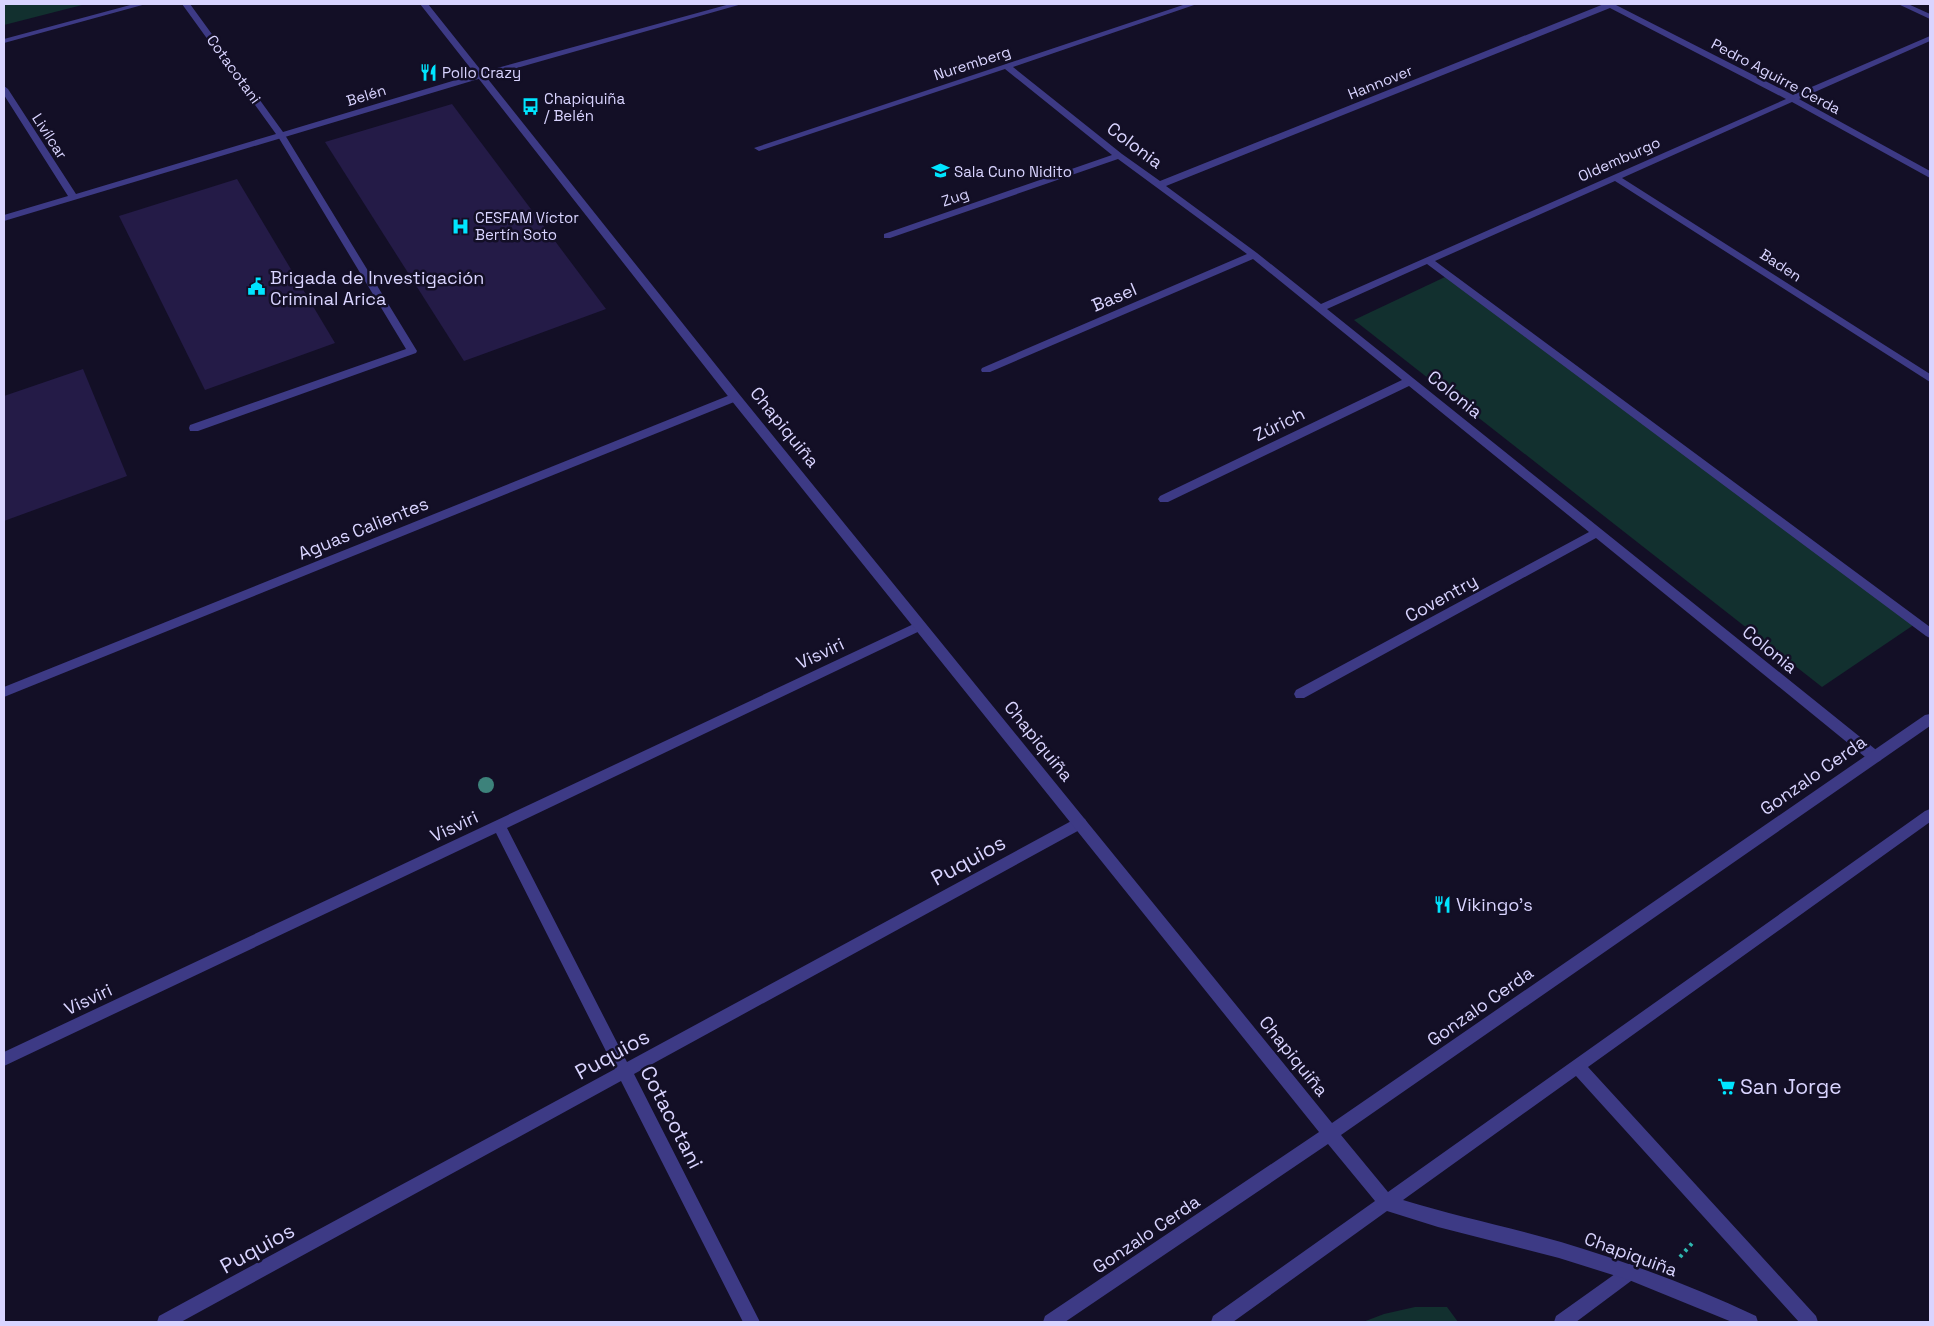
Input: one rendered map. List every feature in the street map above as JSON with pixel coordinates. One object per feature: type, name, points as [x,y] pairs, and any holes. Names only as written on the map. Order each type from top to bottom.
[{"type":"street","points":[[4,41],[142,4]]},
{"type":"street","name":"Cotacotani","points":[[186,4],[282,135],[412,351],[194,428]]},
{"type":"street","name":"Chapiquiña","points":[[424,4],[735,396],[1331,1133],[1386,1204],[1559,1250],[1629,1272],[1723,1309],[1750,1322]]},
{"type":"street","name":"Belén","points":[[4,218],[482,75],[738,4]]},
{"type":"street","name":"Nuremberg","points":[[760,148],[1193,4]]},
{"type":"street","points":[[1902,4],[1930,17]]},
{"type":"street","name":"Pedro Aguirre Cerda","points":[[1609,5],[1793,99],[1930,175]]},
{"type":"street","name":"Hannover","points":[[1159,184],[1609,5]]},
{"type":"street","name":"Oldemburgo","points":[[1320,308],[1930,38]]},
{"type":"street","name":"Colonia","points":[[1007,66],[1119,156],[1254,255],[1876,757]]},
{"type":"street","name":"Livílcar","points":[[4,89],[73,197]]},
{"type":"street","name":"Zug","points":[[887,236],[1119,156]]},
{"type":"street","name":"Baden","points":[[1615,177],[1930,379]]},
{"type":"street","name":"Basel","points":[[986,370],[1254,255]]},
{"type":"street","points":[[1428,260],[1930,633]]},
{"type":"street","name":"Zúrich","points":[[1164,499],[1410,381]]},
{"type":"street","name":"Aguas Calientes","points":[[4,692],[735,396]]},
{"type":"street","name":"Coventry","points":[[1300,694],[1598,532]]},
{"type":"street","name":"Visviri","points":[[4,1059],[920,626]]},
{"type":"street","name":"Gonzalo Cerda","points":[[1051,1322],[1331,1133],[1930,719]]},
{"type":"street","points":[[1220,1322],[1930,815]]},
{"type":"street","name":"Puquios","points":[[165,1322],[1080,823]]},
{"type":"street","name":"Cotacotani","points":[[499,825],[752,1322]]},
{"type":"street","points":[[1578,1066],[1810,1322]]},
{"type":"street","points":[[1562,1322],[1629,1272]]},
{"type":"green space","points":[[4,4],[86,4],[4,25]]},
{"type":"green space","points":[[1445,277],[1918,622],[1822,687],[1354,320]]},
{"type":"green space","points":[[1415,1307],[1447,1307],[1458,1322],[1363,1322],[1384,1314]]},
{"type":"building","name":"CESFAM Víctor Bertín Soto","points":[[452,104],[606,309],[464,361],[325,142]]},
{"type":"building","points":[[237,179],[335,343],[205,390],[119,216]]},
{"type":"building","points":[[83,369],[127,476],[4,521],[4,396]]},
{"type":"place","name":"Pollo Crazy","points":[[428,72]]},
{"type":"place","name":"Chapiquiña / Belén","points":[[530,107]]},
{"type":"place","name":"Sala Cuno Nidito","points":[[940,171]]},
{"type":"place","name":"CESFAM Víctor Bertín Soto","points":[[461,226]]},
{"type":"place","name":"Brigada de Investigación Criminal Arica","points":[[256,287]]},
{"type":"place","name":"Vikingo's","points":[[1442,904]]},
{"type":"place","name":"San Jorge","points":[[1726,1086]]}]
